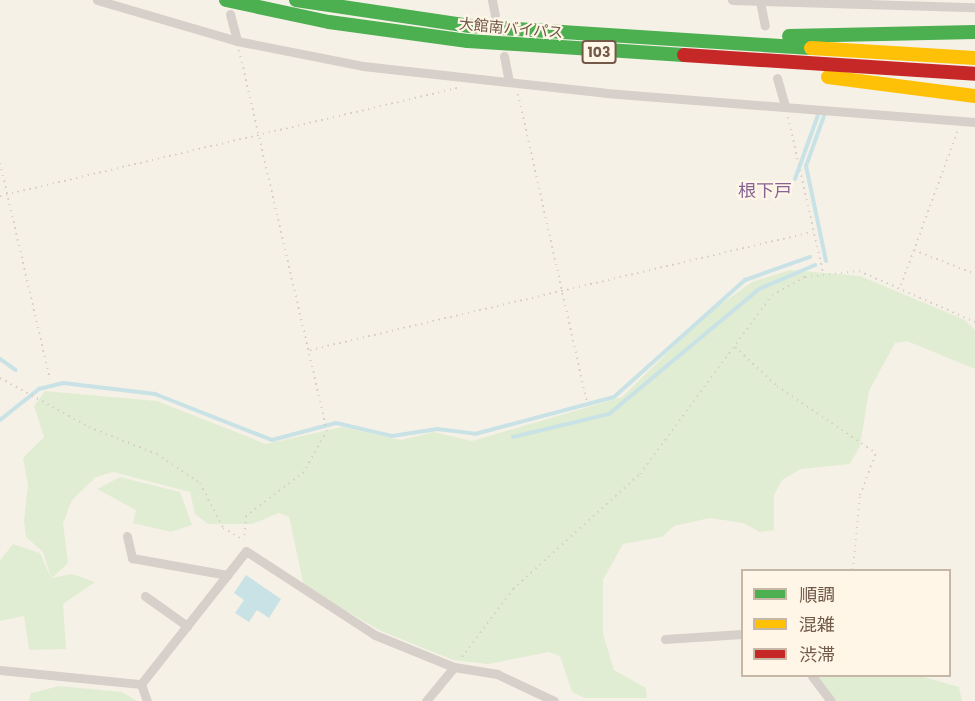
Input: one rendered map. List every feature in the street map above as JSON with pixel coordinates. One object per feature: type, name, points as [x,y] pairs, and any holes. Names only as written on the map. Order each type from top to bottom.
[{"type":"highway","name":"大館南バイパス","points":[[226,0],[398,33],[590,52],[975,74]]},
{"type":"highway","name":"大館南バイパス","points":[[296,0],[470,26],[975,58]]},
{"type":"highway","points":[[628,37],[975,32]]},
{"type":"highway","points":[[590,52],[975,96]]},
{"type":"street","points":[[97,0],[237,41],[363,66],[512,82],[975,122]]},
{"type":"street","points":[[492,0],[495,15]]},
{"type":"street","points":[[732,0],[975,7]]},
{"type":"street","points":[[760,1],[765,26]]},
{"type":"street","points":[[230,14],[237,41]]},
{"type":"street","points":[[504,56],[512,82]]},
{"type":"street","points":[[777,78],[785,106]]},
{"type":"street","points":[[127,536],[132,558],[227,575]]},
{"type":"street","points":[[141,684],[246,551],[375,634],[454,666],[497,674],[554,701]]},
{"type":"street","points":[[145,596],[187,626]]},
{"type":"street","points":[[665,639],[741,634]]},
{"type":"street","points":[[426,701],[454,666]]},
{"type":"street","points":[[0,670],[141,684]]},
{"type":"street","points":[[813,677],[831,701]]},
{"type":"street","points":[[141,684],[147,701]]},
{"type":"path","points":[[237,41],[327,430],[304,472],[246,516],[244,540],[246,551]]},
{"type":"path","points":[[512,82],[587,403]]},
{"type":"path","points":[[0,196],[466,86]]},
{"type":"path","points":[[785,106],[823,272]]},
{"type":"path","points":[[901,285],[962,121]]},
{"type":"path","points":[[0,163],[50,380]]},
{"type":"path","points":[[309,350],[812,232]]},
{"type":"path","points":[[914,250],[975,274]]},
{"type":"path","points":[[454,666],[513,589],[640,474],[772,295],[823,272],[859,271],[901,285],[975,322]]},
{"type":"path","points":[[735,347],[777,386],[876,451],[855,518],[853,569]]},
{"type":"path","points":[[0,378],[37,398],[157,454],[200,483],[223,528],[244,540]]},
{"type":"green space","points":[[790,270],[860,276],[965,320],[975,330],[975,369],[907,341],[895,343],[869,391],[860,446],[850,464],[801,469],[782,480],[774,495],[774,530],[760,532],[743,523],[710,518],[674,526],[662,537],[623,544],[603,580],[603,634],[614,670],[646,688],[647,698],[585,698],[572,692],[560,656],[549,652],[488,664],[453,660],[381,631],[304,586],[289,517],[279,513],[252,524],[208,524],[195,514],[190,492],[113,472],[96,477],[72,500],[63,523],[68,563],[52,578],[72,574],[95,582],[63,604],[66,649],[29,650],[24,616],[0,621],[0,560],[13,544],[40,553],[51,578],[43,552],[26,537],[24,521],[28,485],[23,458],[44,437],[34,406],[45,391],[157,401],[266,444],[342,427],[401,440],[434,432],[472,441],[622,397],[707,314],[752,282]]},
{"type":"green space","points":[[120,477],[180,492],[192,525],[171,532],[133,523],[136,510],[97,489]]},
{"type":"green space","points":[[817,677],[924,677],[959,687],[962,701],[835,701]]},
{"type":"green space","points":[[59,686],[122,692],[137,701],[29,701],[31,693]]},
{"type":"water","points":[[246,575],[281,599],[269,618],[257,610],[249,622],[235,613],[244,600],[234,593]]},
{"type":"waterway","points":[[795,179],[818,115]]},
{"type":"waterway","points":[[824,116],[806,166],[826,261]]},
{"type":"waterway","points":[[0,420],[39,389],[63,383],[155,394],[272,440],[336,423],[392,436],[437,429],[475,434],[614,397],[745,280],[810,257]]},
{"type":"waterway","points":[[513,437],[609,414],[759,289],[815,265]]},
{"type":"waterway","points":[[0,359],[16,370]]},
{"type":"traffic: fast","points":[[226,0],[329,22],[468,41],[684,55]]},
{"type":"traffic: fast","points":[[296,0],[470,26],[811,48]]},
{"type":"traffic: fast","points":[[789,36],[975,32]]},
{"type":"traffic: slow","points":[[811,48],[975,58]]},
{"type":"traffic: slow","points":[[828,77],[975,96]]},
{"type":"traffic: jam","points":[[684,55],[975,74]]},
{"type":"district","name":"根下戸","points":[[765,191]]}]
